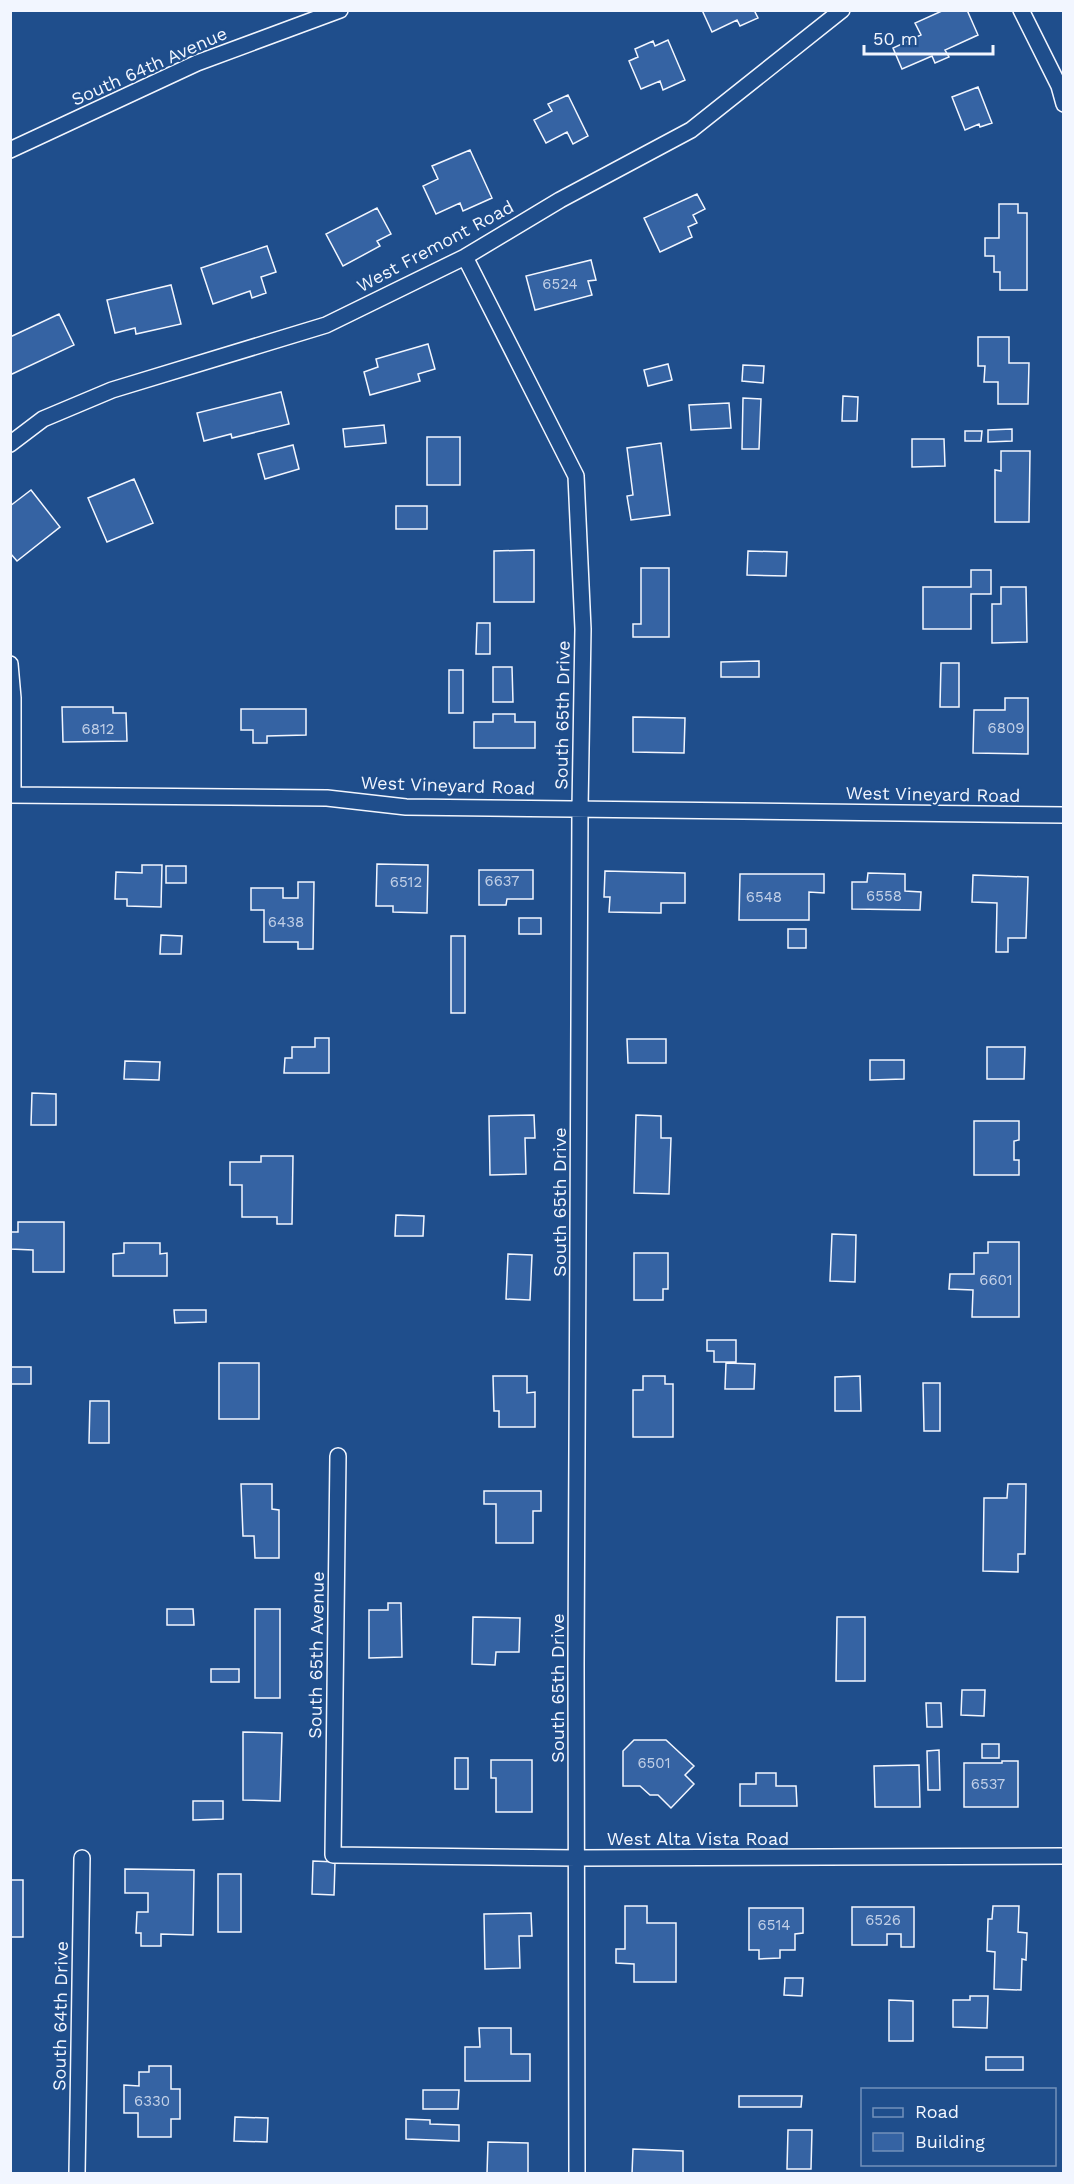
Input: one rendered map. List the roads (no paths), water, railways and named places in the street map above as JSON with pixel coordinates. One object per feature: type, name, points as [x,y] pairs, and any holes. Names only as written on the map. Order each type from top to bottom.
[{"type":"street","name":"South 64th Avenue","points":[[10,150],[197,63],[340,10]]},
{"type":"street","name":"West Fremont Road","points":[[10,444],[43,419],[112,390],[326,325],[465,256],[560,200],[691,130],[842,10]]},
{"type":"street","points":[[1021,10],[1059,86],[1064,104]]},
{"type":"street","name":"South 65th Drive","points":[[465,256],[576,476],[583,629],[580,809],[577,2174]]},
{"type":"street","points":[[10,664],[13,698],[12,795]]},
{"type":"street","name":"West Vineyard Road","points":[[12,795],[316,798],[406,807],[1064,815]]},
{"type":"street","name":"South 65th Avenue","points":[[333,1855],[338,1456]]},
{"type":"street","name":"West Alta Vista Road","points":[[333,1855],[576,1858],[1064,1856]]},
{"type":"street","name":"South 64th Drive","points":[[77,2174],[82,1858]]}]
